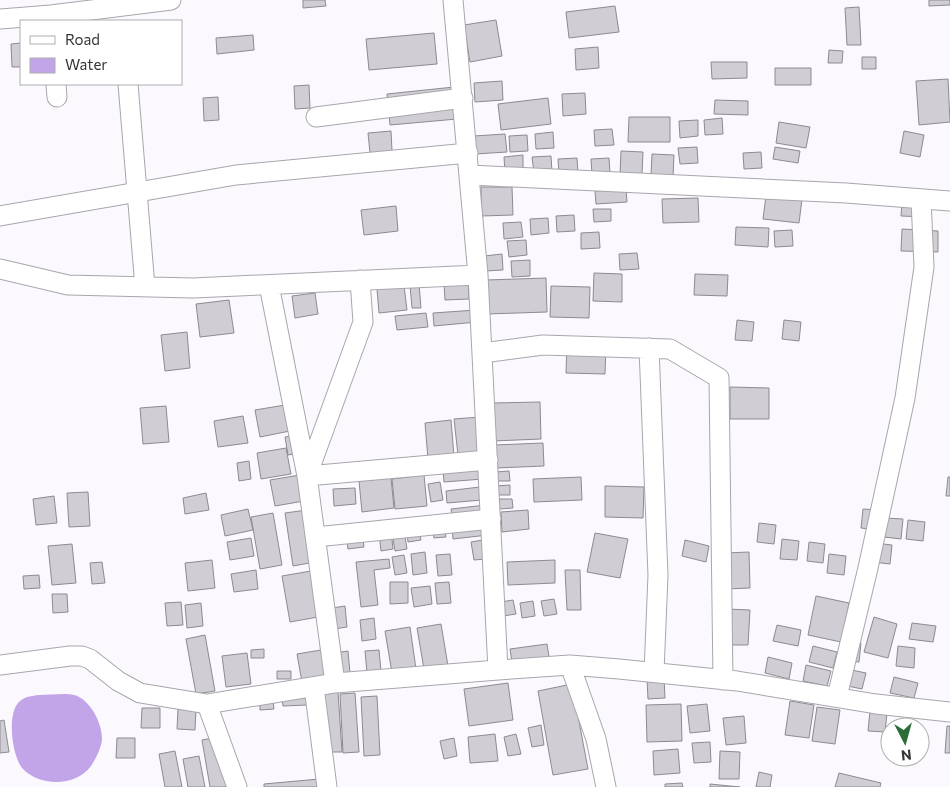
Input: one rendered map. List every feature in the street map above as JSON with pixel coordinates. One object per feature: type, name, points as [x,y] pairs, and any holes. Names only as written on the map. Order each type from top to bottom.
[{"type":"street","points":[[0,19],[122,14],[172,0]]},
{"type":"street","points":[[453,0],[478,275],[498,670]]},
{"type":"street","points":[[128,85],[145,287]]},
{"type":"street","points":[[316,117],[463,98]]},
{"type":"street","points":[[0,216],[236,175],[468,153]]},
{"type":"street","points":[[470,175],[846,193],[950,201]]},
{"type":"street","points":[[837,697],[868,568],[905,398],[924,268],[921,198]]},
{"type":"street","points":[[0,269],[68,285],[192,288],[478,275]]},
{"type":"street","points":[[308,476],[363,322],[360,280]]},
{"type":"street","points":[[269,285],[308,476],[335,683]]},
{"type":"street","points":[[482,353],[543,345],[670,349],[719,378],[723,680]]},
{"type":"street","points":[[650,348],[658,575],[654,672]]},
{"type":"street","points":[[308,476],[488,460]]},
{"type":"street","points":[[316,537],[491,520]]},
{"type":"street","points":[[0,665],[82,656],[90,659],[118,681],[140,693],[207,704],[335,683],[570,666],[654,672],[723,680],[876,704],[950,712]]},
{"type":"street","points":[[570,666],[596,739],[606,787]]},
{"type":"street","points":[[314,687],[327,787]]},
{"type":"street","points":[[207,704],[237,787]]},
{"type":"water","points":[[39,695],[74,695],[86,702],[96,716],[101,731],[101,745],[91,766],[76,778],[57,782],[38,779],[22,768],[19,762],[12,736],[15,709],[23,699]]},
{"type":"building","points":[[303,0],[325,0],[326,6],[303,8]]},
{"type":"building","points":[[929,0],[950,0],[950,5],[929,6]]},
{"type":"building","points":[[615,6],[619,32],[569,38],[566,12]]},
{"type":"building","points":[[859,7],[861,45],[847,45],[845,8]]},
{"type":"building","points":[[496,20],[502,56],[470,62],[464,25]]},
{"type":"building","points":[[434,33],[437,64],[369,70],[366,39]]},
{"type":"building","points":[[253,35],[254,50],[217,54],[216,38]]},
{"type":"building","points":[[20,43],[20,67],[12,67],[11,44]]},
{"type":"building","points":[[598,47],[599,68],[576,70],[575,49]]},
{"type":"building","points":[[829,50],[843,51],[842,63],[828,63]]},
{"type":"building","points":[[862,57],[876,57],[876,69],[862,69]]},
{"type":"building","points":[[711,62],[747,62],[747,78],[712,79]]},
{"type":"building","points":[[775,68],[811,68],[811,85],[775,85]]},
{"type":"building","points":[[948,79],[950,122],[919,125],[916,81]]},
{"type":"building","points":[[502,81],[503,100],[475,102],[474,83]]},
{"type":"building","points":[[309,85],[310,108],[295,109],[294,86]]},
{"type":"building","points":[[454,87],[457,119],[390,125],[387,94]]},
{"type":"building","points":[[585,93],[586,114],[563,116],[562,94]]},
{"type":"building","points":[[218,97],[219,120],[204,121],[203,98]]},
{"type":"building","points":[[548,98],[551,124],[501,130],[498,104]]},
{"type":"building","points":[[715,100],[748,101],[748,115],[714,114]]},
{"type":"building","points":[[629,117],[670,117],[670,142],[628,142]]},
{"type":"building","points":[[722,118],[723,134],[705,135],[704,120]]},
{"type":"building","points":[[698,120],[698,136],[680,138],[679,121]]},
{"type":"building","points":[[779,122],[810,127],[806,148],[776,143]]},
{"type":"building","points":[[612,129],[614,145],[595,146],[594,130]]},
{"type":"building","points":[[391,131],[392,151],[370,153],[368,133]]},
{"type":"building","points":[[904,131],[924,135],[920,157],[900,153]]},
{"type":"building","points":[[553,132],[554,148],[536,149],[535,134]]},
{"type":"building","points":[[505,134],[507,152],[475,154],[474,136]]},
{"type":"building","points":[[527,135],[528,151],[510,152],[509,136]]},
{"type":"building","points":[[697,147],[698,163],[680,164],[678,148]]},
{"type":"building","points":[[775,147],[800,151],[798,163],[773,159]]},
{"type":"building","points":[[621,151],[643,152],[642,174],[620,174]]},
{"type":"building","points":[[761,152],[762,168],[744,169],[743,153]]},
{"type":"building","points":[[652,154],[674,155],[673,177],[651,176]]},
{"type":"building","points":[[523,155],[523,171],[505,172],[504,157]]},
{"type":"building","points":[[551,156],[552,172],[534,173],[532,157]]},
{"type":"building","points":[[577,158],[578,173],[559,175],[558,159]]},
{"type":"building","points":[[609,158],[610,173],[592,175],[591,159]]},
{"type":"building","points":[[481,187],[512,187],[513,215],[481,216]]},
{"type":"building","points":[[626,189],[627,202],[596,204],[595,191]]},
{"type":"building","points":[[766,196],[802,199],[799,223],[763,219]]},
{"type":"building","points":[[698,198],[699,222],[663,223],[662,199]]},
{"type":"building","points":[[902,203],[929,204],[928,217],[901,216]]},
{"type":"building","points":[[396,206],[398,231],[364,235],[361,210]]},
{"type":"building","points":[[593,209],[611,209],[611,221],[594,222]]},
{"type":"building","points":[[574,215],[575,231],[557,232],[556,216]]},
{"type":"building","points":[[548,218],[549,233],[531,235],[530,219]]},
{"type":"building","points":[[521,222],[523,237],[504,239],[503,223]]},
{"type":"building","points":[[736,227],[769,228],[768,247],[735,245]]},
{"type":"building","points":[[902,229],[938,231],[938,252],[901,251]]},
{"type":"building","points":[[792,230],[793,246],[775,247],[774,231]]},
{"type":"building","points":[[599,232],[600,248],[581,249],[581,233]]},
{"type":"building","points":[[526,240],[527,255],[509,257],[507,241]]},
{"type":"building","points":[[637,253],[639,269],[620,270],[619,254]]},
{"type":"building","points":[[502,254],[503,270],[485,271],[484,256]]},
{"type":"building","points":[[530,260],[530,276],[512,277],[511,261]]},
{"type":"building","points":[[594,273],[622,274],[622,302],[593,301]]},
{"type":"building","points":[[695,274],[728,275],[727,296],[694,295]]},
{"type":"building","points":[[546,278],[547,312],[487,314],[486,280]]},
{"type":"building","points":[[468,282],[469,299],[445,300],[444,283]]},
{"type":"building","points":[[419,284],[421,308],[412,308],[410,285]]},
{"type":"building","points":[[404,286],[407,310],[379,313],[377,289]]},
{"type":"building","points":[[551,286],[590,287],[589,318],[550,317]]},
{"type":"building","points":[[315,293],[318,314],[295,318],[292,296]]},
{"type":"building","points":[[229,300],[234,333],[200,337],[196,304]]},
{"type":"building","points":[[476,310],[477,322],[434,326],[433,313]]},
{"type":"building","points":[[426,313],[428,327],[397,330],[395,316]]},
{"type":"building","points":[[737,320],[754,322],[752,341],[735,340]]},
{"type":"building","points":[[784,320],[801,322],[799,341],[782,339]]},
{"type":"building","points":[[187,332],[190,368],[165,371],[161,335]]},
{"type":"building","points":[[567,342],[606,343],[605,374],[566,373]]},
{"type":"building","points":[[730,387],[769,388],[769,419],[730,419]]},
{"type":"building","points":[[540,402],[541,439],[493,441],[493,403]]},
{"type":"building","points":[[285,405],[290,431],[260,437],[255,410]]},
{"type":"building","points":[[166,406],[169,442],[143,444],[140,408]]},
{"type":"building","points":[[243,416],[248,443],[218,447],[214,421]]},
{"type":"building","points":[[480,417],[483,453],[458,455],[454,419]]},
{"type":"building","points":[[451,420],[454,456],[428,459],[425,423]]},
{"type":"building","points":[[297,435],[300,453],[288,455],[285,437]]},
{"type":"building","points":[[543,443],[544,466],[496,468],[495,445]]},
{"type":"building","points":[[286,448],[291,474],[261,479],[257,453]]},
{"type":"building","points":[[249,461],[251,479],[239,481],[237,463]]},
{"type":"building","points":[[482,466],[483,479],[444,482],[443,469]]},
{"type":"building","points":[[509,471],[510,481],[496,481],[496,472]]},
{"type":"building","points":[[300,475],[304,501],[275,506],[270,480]]},
{"type":"building","points":[[424,475],[427,506],[395,509],[392,479]]},
{"type":"building","points":[[581,477],[582,500],[534,502],[533,479]]},
{"type":"building","points":[[948,477],[950,477],[950,496],[946,496]]},
{"type":"building","points":[[391,478],[394,508],[362,512],[359,481]]},
{"type":"building","points":[[440,482],[443,500],[431,502],[428,484]]},
{"type":"building","points":[[510,485],[510,495],[497,495],[496,486]]},
{"type":"building","points":[[605,486],[644,487],[643,518],[605,517]]},
{"type":"building","points":[[480,487],[482,500],[447,503],[446,491]]},
{"type":"building","points":[[355,488],[356,504],[334,506],[333,489]]},
{"type":"building","points":[[88,492],[90,526],[69,527],[67,493]]},
{"type":"building","points":[[206,493],[209,510],[185,514],[183,498]]},
{"type":"building","points":[[54,496],[57,523],[36,525],[33,499]]},
{"type":"building","points":[[499,499],[512,499],[513,508],[499,509]]},
{"type":"building","points":[[486,505],[487,518],[453,522],[451,509]]},
{"type":"building","points":[[248,509],[253,530],[225,536],[221,515]]},
{"type":"building","points":[[863,509],[880,510],[878,530],[861,528]]},
{"type":"building","points":[[307,510],[315,562],[293,566],[285,513]]},
{"type":"building","points":[[528,510],[529,529],[502,532],[501,512]]},
{"type":"building","points":[[273,513],[282,565],[260,569],[251,517]]},
{"type":"building","points":[[443,518],[446,537],[434,538],[431,520]]},
{"type":"building","points":[[886,518],[903,519],[901,539],[884,537]]},
{"type":"building","points":[[908,520],[925,522],[923,541],[906,539]]},
{"type":"building","points":[[417,522],[421,540],[408,542],[406,523]]},
{"type":"building","points":[[486,523],[488,535],[453,539],[452,526]]},
{"type":"building","points":[[759,523],[776,525],[774,544],[757,542]]},
{"type":"building","points":[[361,525],[364,547],[348,549],[345,528]]},
{"type":"building","points":[[404,530],[407,549],[395,551],[392,532]]},
{"type":"building","points":[[391,531],[393,549],[381,551],[379,532]]},
{"type":"building","points":[[595,533],[628,539],[620,578],[587,572]]},
{"type":"building","points":[[251,538],[254,556],[230,560],[227,542]]},
{"type":"building","points":[[782,539],[799,541],[797,560],[780,559]]},
{"type":"building","points":[[483,540],[486,559],[474,560],[471,542]]},
{"type":"building","points":[[685,540],[709,546],[706,562],[682,556]]},
{"type":"building","points":[[809,542],[825,544],[823,563],[807,561]]},
{"type":"building","points":[[875,543],[892,545],[890,564],[873,562]]},
{"type":"building","points":[[72,544],[76,583],[52,585],[48,546]]},
{"type":"building","points":[[425,552],[427,573],[413,575],[411,554]]},
{"type":"building","points":[[749,552],[750,588],[727,589],[725,553]]},
{"type":"building","points":[[450,554],[452,575],[438,576],[436,555]]},
{"type":"building","points":[[829,554],[846,556],[844,575],[827,573]]},
{"type":"building","points":[[404,555],[407,573],[395,575],[392,557]]},
{"type":"building","points":[[389,559],[390,568],[374,570],[378,605],[361,607],[356,562]]},
{"type":"building","points":[[212,560],[215,588],[188,591],[185,563]]},
{"type":"building","points":[[555,560],[555,583],[508,585],[507,562]]},
{"type":"building","points":[[102,562],[105,583],[92,584],[90,563]]},
{"type":"building","points":[[256,570],[258,589],[234,592],[231,574]]},
{"type":"building","points":[[565,570],[580,570],[581,610],[567,610]]},
{"type":"building","points":[[311,571],[318,617],[290,622],[282,576]]},
{"type":"building","points":[[39,575],[40,588],[24,589],[23,576]]},
{"type":"building","points":[[390,582],[408,582],[408,603],[390,604]]},
{"type":"building","points":[[449,582],[451,603],[437,604],[435,583]]},
{"type":"building","points":[[430,586],[432,604],[414,607],[411,588]]},
{"type":"building","points":[[52,594],[67,594],[68,612],[53,613]]},
{"type":"building","points":[[816,596],[849,603],[841,642],[808,635]]},
{"type":"building","points":[[554,599],[557,614],[544,616],[541,601]]},
{"type":"building","points":[[513,600],[516,614],[503,616],[501,602]]},
{"type":"building","points":[[533,601],[535,616],[522,618],[520,603]]},
{"type":"building","points":[[181,602],[183,625],[167,626],[165,603]]},
{"type":"building","points":[[201,603],[203,626],[187,628],[185,605]]},
{"type":"building","points":[[345,606],[347,627],[334,629],[332,608]]},
{"type":"building","points":[[726,609],[750,610],[748,645],[725,645]]},
{"type":"building","points":[[874,617],[897,624],[888,658],[864,652]]},
{"type":"building","points":[[374,618],[376,639],[362,641],[360,620]]},
{"type":"building","points":[[912,623],[936,626],[933,642],[909,639]]},
{"type":"building","points":[[441,624],[448,666],[424,669],[417,628]]},
{"type":"building","points":[[777,625],[801,630],[798,646],[773,641]]},
{"type":"building","points":[[410,627],[416,669],[392,673],[385,631]]},
{"type":"building","points":[[205,635],[215,691],[196,694],[186,639]]},
{"type":"building","points":[[844,641],[861,643],[859,662],[842,661]]},
{"type":"building","points":[[547,644],[550,663],[513,669],[510,649]]},
{"type":"building","points":[[813,646],[837,652],[833,668],[809,662]]},
{"type":"building","points":[[898,646],[915,648],[914,668],[896,666]]},
{"type":"building","points":[[264,649],[264,658],[251,658],[251,650]]},
{"type":"building","points":[[321,650],[326,678],[302,682],[297,654]]},
{"type":"building","points":[[379,650],[381,671],[367,673],[365,651]]},
{"type":"building","points":[[348,651],[350,673],[337,674],[334,653]]},
{"type":"building","points":[[247,653],[251,684],[226,687],[222,656]]},
{"type":"building","points":[[768,657],[792,663],[789,679],[765,673]]},
{"type":"building","points":[[806,665],[831,671],[827,686],[803,681]]},
{"type":"building","points":[[842,668],[866,673],[862,689],[838,684]]},
{"type":"building","points":[[277,671],[291,671],[291,679],[277,679]]},
{"type":"building","points":[[894,677],[918,683],[914,698],[890,693]]},
{"type":"building","points":[[664,678],[665,698],[648,699],[647,679]]},
{"type":"building","points":[[508,683],[513,720],[469,726],[464,689]]},
{"type":"building","points":[[572,684],[588,769],[553,775],[538,691]]},
{"type":"building","points":[[338,692],[342,752],[325,752],[322,693]]},
{"type":"building","points":[[355,693],[359,752],[343,753],[340,694]]},
{"type":"building","points":[[307,696],[307,705],[283,706],[282,698]]},
{"type":"building","points":[[377,696],[380,755],[364,756],[361,697]]},
{"type":"building","points":[[260,701],[273,701],[274,709],[260,710]]},
{"type":"building","points":[[790,701],[814,705],[809,738],[785,735]]},
{"type":"building","points":[[681,704],[682,741],[647,742],[646,705]]},
{"type":"building","points":[[707,704],[710,731],[690,733],[687,706]]},
{"type":"building","points":[[817,707],[840,710],[835,744],[812,741]]},
{"type":"building","points":[[142,708],[160,708],[160,728],[141,728]]},
{"type":"building","points":[[178,709],[196,709],[195,730],[177,729]]},
{"type":"building","points":[[870,711],[887,713],[887,717],[880,717],[880,732],[868,731]]},
{"type":"building","points":[[744,716],[746,743],[726,745],[723,718]]},
{"type":"building","points":[[4,720],[9,752],[0,753],[0,721]]},
{"type":"building","points":[[541,725],[544,745],[532,747],[528,728]]},
{"type":"building","points":[[947,726],[950,726],[950,753],[945,753]]},
{"type":"building","points":[[495,734],[498,761],[470,763],[468,737]]},
{"type":"building","points":[[516,734],[521,754],[508,756],[504,737]]},
{"type":"building","points":[[218,737],[227,787],[210,787],[202,740]]},
{"type":"building","points":[[117,738],[135,738],[135,758],[116,758]]},
{"type":"building","points":[[454,738],[457,756],[444,759],[440,741]]},
{"type":"building","points":[[710,742],[711,762],[694,763],[692,743]]},
{"type":"building","points":[[678,749],[680,773],[654,775],[653,751]]},
{"type":"building","points":[[175,751],[182,787],[165,787],[159,754]]},
{"type":"building","points":[[720,751],[740,752],[739,779],[719,779]]},
{"type":"building","points":[[199,756],[205,787],[188,787],[183,759]]},
{"type":"building","points":[[759,772],[772,775],[770,787],[756,787]]},
{"type":"building","points":[[839,773],[881,783],[880,787],[835,787]]},
{"type":"building","points":[[319,779],[320,787],[264,787],[264,784]]},
{"type":"building","points":[[682,783],[683,787],[665,787],[665,784]]},
{"type":"building","points":[[710,784],[740,787],[710,787]]}]
